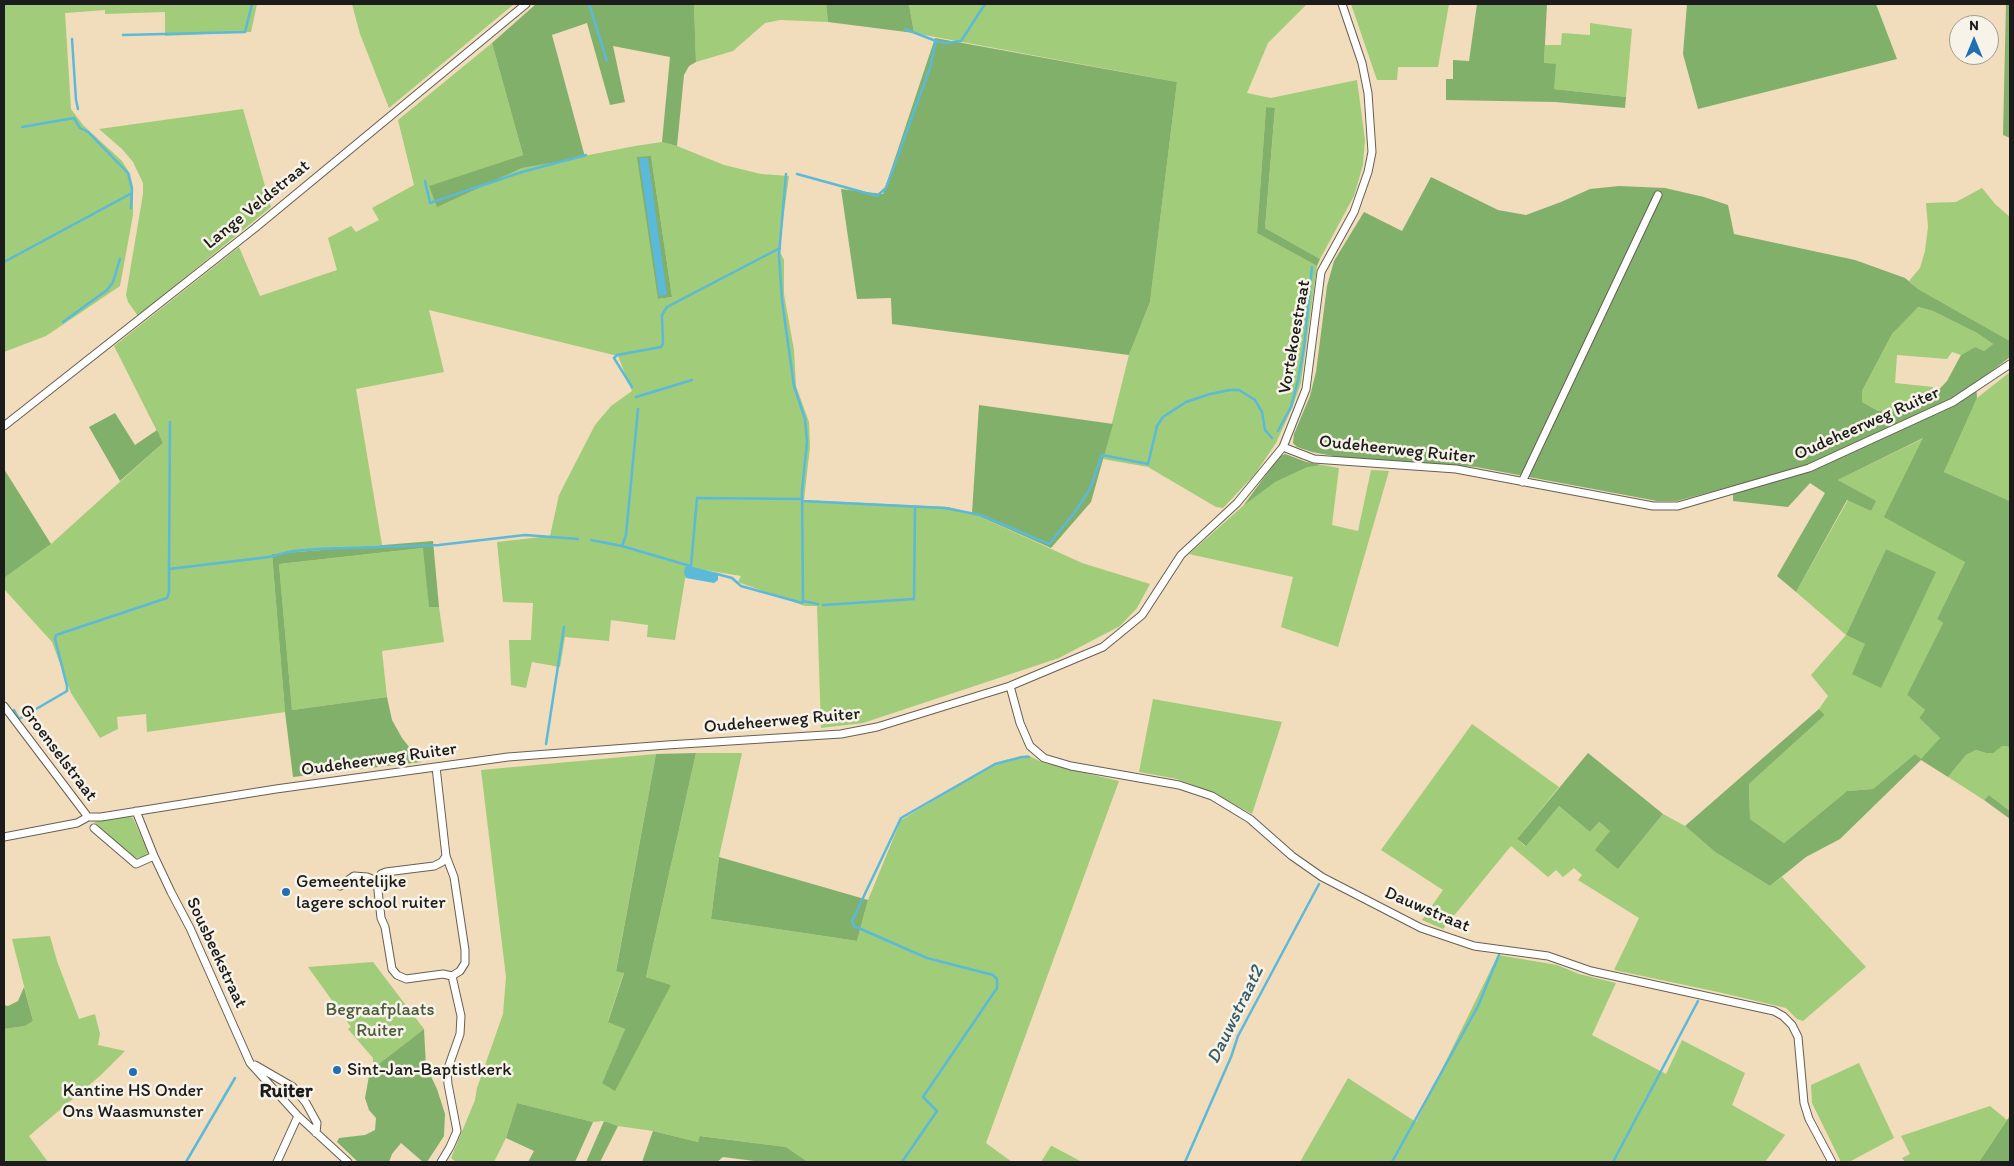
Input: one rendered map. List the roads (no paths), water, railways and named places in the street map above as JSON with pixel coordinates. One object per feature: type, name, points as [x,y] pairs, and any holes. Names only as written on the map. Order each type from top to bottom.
[{"type":"street","name":"Lange Veldstraat","points":[[4,426],[254,228],[526,4]]},
{"type":"street","name":"Vortekoestraat","points":[[1282,447],[1306,388],[1321,272],[1354,212],[1368,172],[1372,152],[1368,93],[1362,63],[1342,4]]},
{"type":"street","points":[[1522,482],[1658,195]]},
{"type":"street","name":"Oudeheerweg Ruiter","points":[[4,837],[77,823],[88,817],[136,812],[276,789],[436,767],[516,757],[841,734],[877,727],[1010,686],[1103,648],[1142,614],[1181,555],[1237,503],[1282,447],[1314,459],[1456,469],[1653,506],[1678,506],[1809,468],[1953,402],[2010,364]]},
{"type":"street","name":"Dauwstraat","points":[[1010,686],[1020,723],[1030,746],[1044,758],[1070,766],[1179,785],[1212,796],[1250,819],[1292,856],[1322,877],[1421,928],[1474,946],[1548,956],[1591,971],[1774,1012],[1783,1016],[1792,1025],[1798,1037],[1804,1103],[1809,1119],[1832,1162]]},
{"type":"street","name":"Groenselstraat","points":[[4,706],[88,817]]},
{"type":"street","points":[[436,767],[446,856],[454,877],[465,950],[465,963],[460,971],[452,976],[444,974],[406,979],[397,975],[392,969],[385,927],[381,918],[377,881],[381,874],[386,872],[434,866],[442,862],[446,856]]},
{"type":"street","name":"Sousbeekstraat","points":[[136,812],[170,892],[190,928],[250,1063],[298,1116],[348,1162]]},
{"type":"street","points":[[94,828],[136,864],[154,856]]},
{"type":"street","points":[[340,886],[354,876],[367,877],[377,881]]},
{"type":"street","points":[[441,1162],[457,1131],[447,1071],[460,1034],[461,1016],[452,976]]},
{"type":"street","points":[[250,1063],[293,1087],[306,1103],[317,1123],[316,1132]]},
{"type":"street","points":[[277,1162],[298,1116]]},
{"type":"water","points":[[639,158],[648,158],[667,295],[659,296]]},
{"type":"water","points":[[688,566],[718,573],[718,580],[714,583],[686,578],[684,573],[685,567]]},
{"type":"waterway","points":[[123,35],[245,32],[252,4]]},
{"type":"waterway","points":[[589,4],[607,61]]},
{"type":"waterway","points":[[797,174],[877,196],[886,188],[930,68],[936,41],[946,43],[961,41],[985,4]]},
{"type":"waterway","points":[[905,29],[936,41]]},
{"type":"waterway","points":[[72,39],[78,109]]},
{"type":"waterway","points":[[22,127],[74,118],[80,128],[88,132],[128,173],[132,189],[131,208]]},
{"type":"waterway","points":[[425,181],[430,203],[522,172],[586,155]]},
{"type":"waterway","points":[[786,174],[779,255],[782,300],[794,386],[805,419],[807,442],[802,491],[803,601]]},
{"type":"waterway","points":[[4,262],[132,193]]},
{"type":"waterway","points":[[632,387],[614,358],[617,355],[661,347],[663,344],[662,315],[667,307],[780,248]]},
{"type":"waterway","points":[[63,322],[107,290],[113,282],[120,259]]},
{"type":"waterway","points":[[1278,431],[1291,407],[1298,380],[1304,347],[1312,267]]},
{"type":"waterway","points":[[636,397],[692,380]]},
{"type":"waterway","points":[[802,501],[945,508],[980,515],[1049,544],[1075,512],[1090,489],[1102,455],[1148,464],[1157,426],[1163,417],[1186,402],[1210,394],[1239,390],[1255,400],[1262,412],[1265,430],[1272,438]]},
{"type":"waterway","points":[[622,546],[626,535],[638,409]]},
{"type":"waterway","points":[[169,569],[170,422]]},
{"type":"waterway","points":[[691,566],[697,498],[802,499]]},
{"type":"waterway","points":[[823,605],[914,599],[915,508]]},
{"type":"waterway","points":[[14,710],[19,719],[67,691],[55,639],[56,635],[167,598],[169,593],[169,569],[318,549],[439,545],[525,535],[578,539]]},
{"type":"waterway","points":[[591,540],[622,546],[690,566]]},
{"type":"waterway","points":[[717,574],[732,578],[741,586],[802,603],[803,601],[818,604]]},
{"type":"waterway","points":[[546,744],[564,627]]},
{"type":"waterway","points":[[902,1162],[937,1111],[923,1097],[997,988],[997,979],[993,975],[927,958],[854,926],[852,921],[901,818],[995,764],[1029,757]]},
{"type":"waterway","name":"Dauwstraat2","points":[[1185,1162],[1231,1057],[1238,1036],[1319,884]]},
{"type":"waterway","points":[[1392,1162],[1478,1006],[1499,955]]},
{"type":"waterway","points":[[1613,1162],[1698,1001]]},
{"type":"waterway","points":[[186,1162],[235,1078]]},
{"type":"place","name":"Gemeentelijke lagere school ruiter","points":[[286,892]]},
{"type":"place","name":"Sint-Jan-Baptistkerk","points":[[337,1070]]},
{"type":"place","name":"Kantine HS Onder Ons Waasmunster","points":[[133,1072]]},
{"type":"district","name":"Ruiter","points":[[286,1092]]},
{"type":"park label","name":"Begraafplaats Ruiter","points":[[380,1020]]}]
